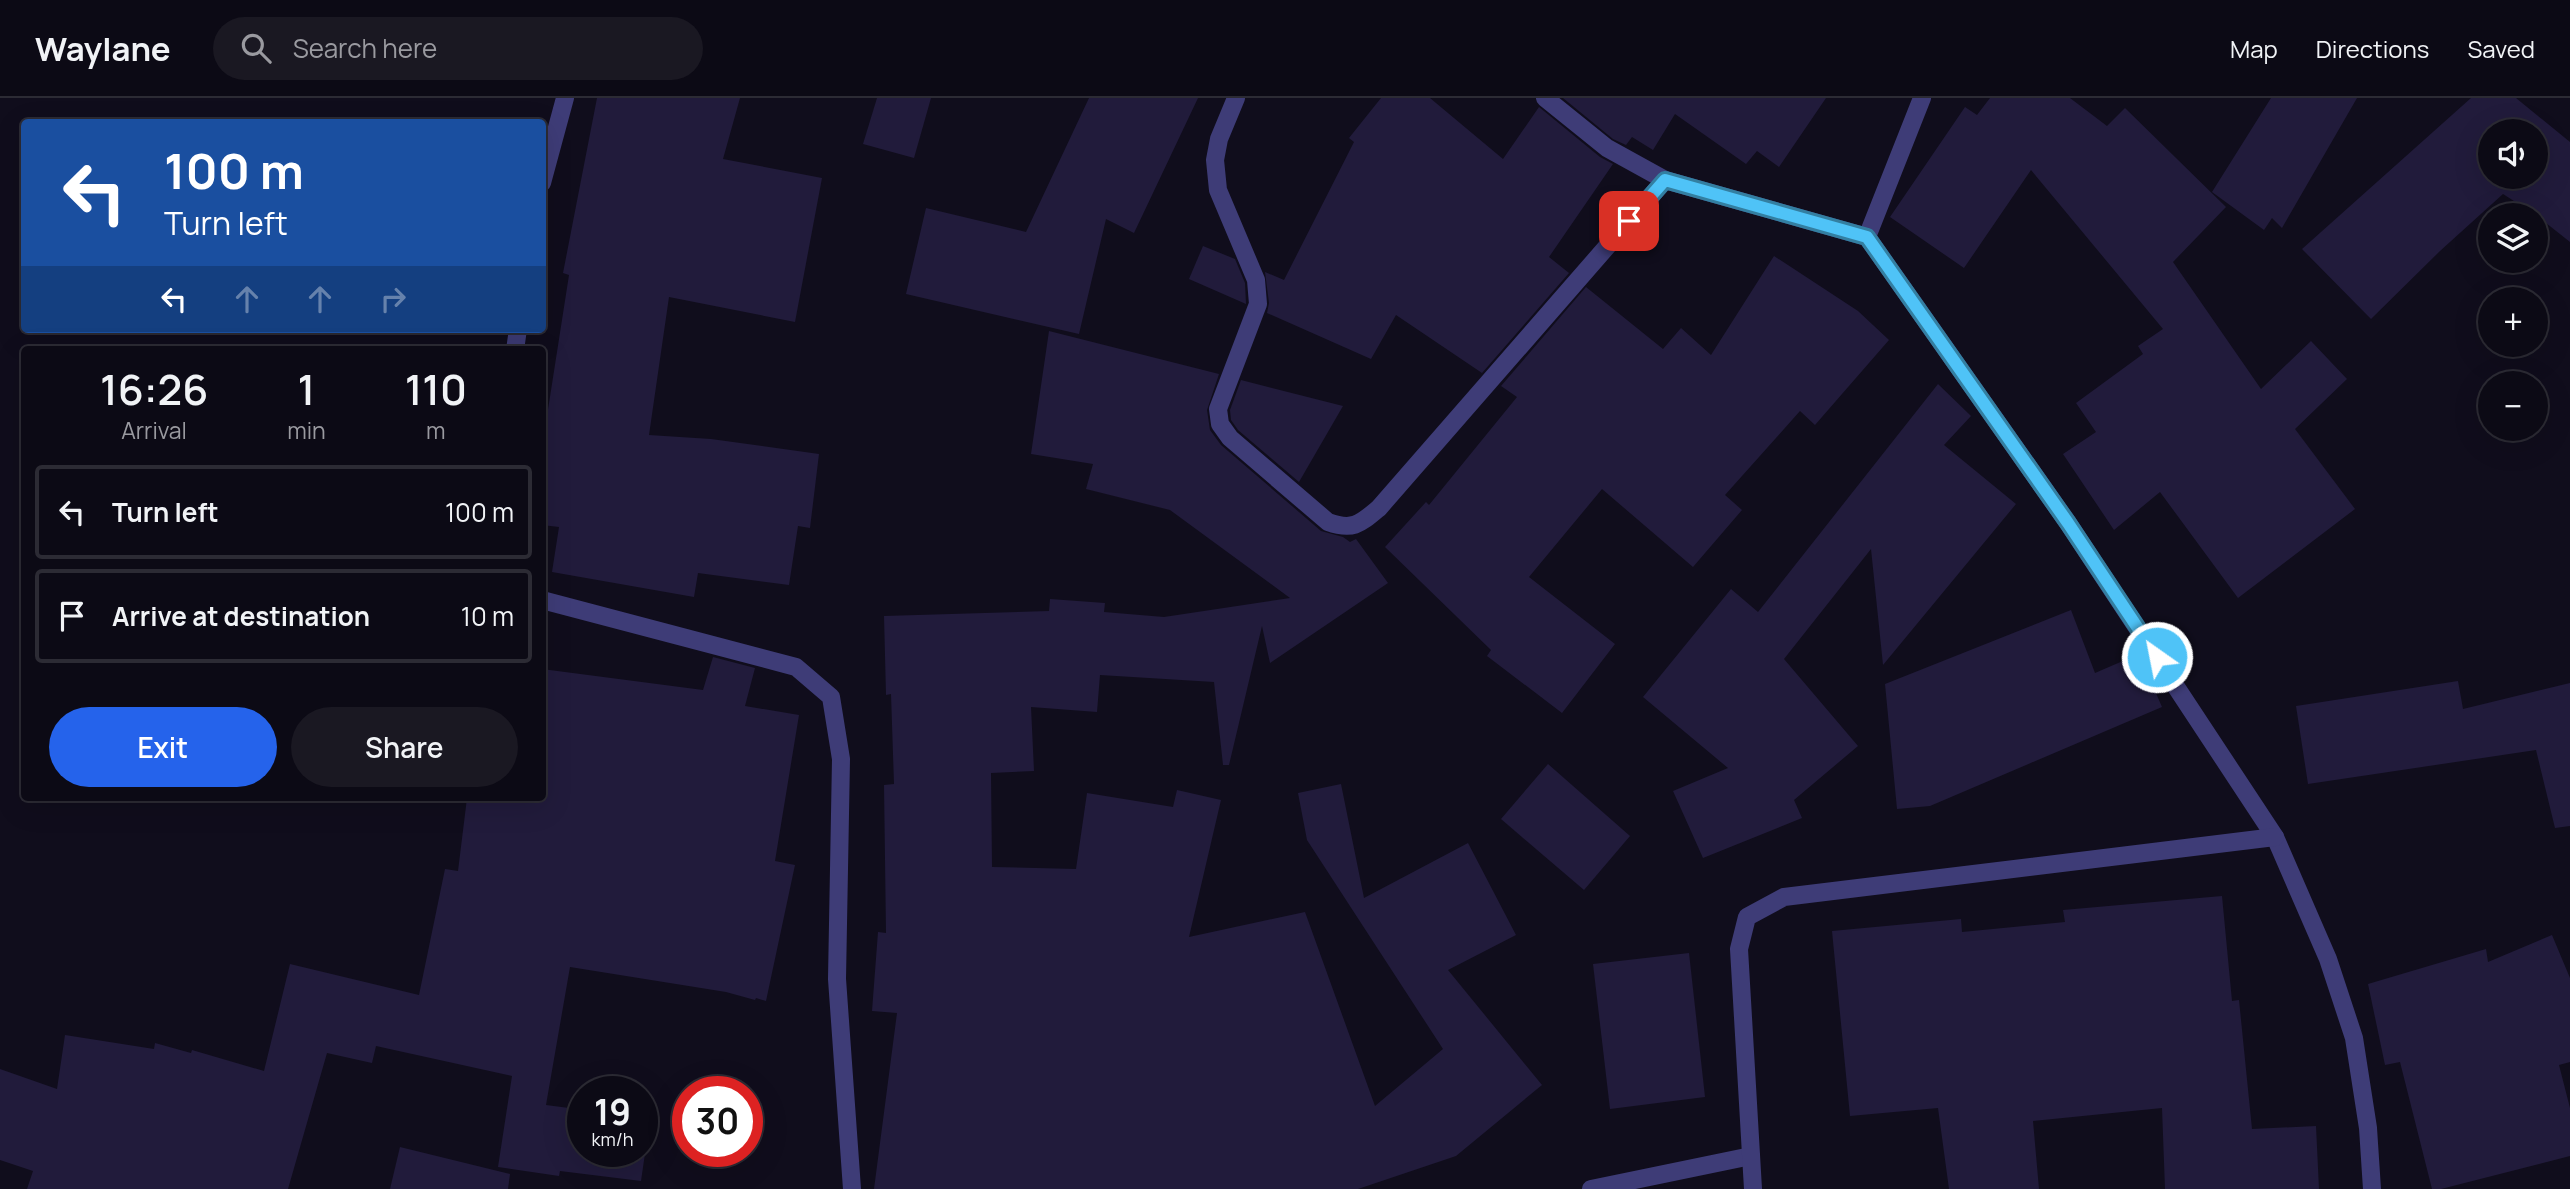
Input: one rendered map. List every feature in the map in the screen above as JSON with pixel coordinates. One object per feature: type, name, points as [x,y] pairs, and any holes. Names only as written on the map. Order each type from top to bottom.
[{"type":"street","points":[[546,168],[565,98]]},
{"type":"street","points":[[1236,98],[1219,139],[1215,160],[1218,190],[1256,280],[1258,304],[1219,409],[1220,424],[1230,438],[1328,522],[1343,527],[1361,524],[1380,508],[1665,180]]},
{"type":"street","points":[[1545,98],[1606,148],[1665,180],[1867,237],[2068,523],[2275,836],[2328,959],[2354,1038],[2368,1128],[2372,1189]]},
{"type":"street","points":[[1867,237],[1922,98]]},
{"type":"street","points":[[546,601],[796,667],[831,697],[841,759],[837,979],[852,1189]]},
{"type":"street","points":[[1753,1189],[1739,949],[1747,917],[1784,897],[2275,836]]},
{"type":"street","points":[[1591,1189],[1751,1156]]},
{"type":"building","points":[[597,98],[740,98],[723,159],[822,178],[795,322],[669,297],[649,435],[711,439],[819,454],[810,528],[798,526],[789,585],[698,573],[694,597],[552,572],[559,527],[546,525],[546,422],[569,275],[563,273]]},
{"type":"building","points":[[877,98],[931,98],[914,158],[863,144]]},
{"type":"building","points":[[1089,98],[1198,98],[1134,233],[1106,219],[1079,334],[906,294],[926,208],[1026,232]]},
{"type":"building","points":[[1381,98],[1430,98],[1503,159],[1539,107],[1600,157],[1613,164],[1549,257],[1569,273],[1482,373],[1396,315],[1371,359],[1267,313],[1269,303],[1265,272],[1284,280],[1354,142],[1349,138]]},
{"type":"building","points":[[1563,98],[1826,98],[1779,167],[1757,151],[1746,164],[1675,114],[1653,150],[1632,137],[1626,145],[1613,139]]},
{"type":"building","points":[[1990,98],[2070,98],[2107,126],[2125,108],[2226,207],[2173,262],[2261,389],[2311,341],[2347,379],[2295,429],[2355,509],[2238,598],[2160,492],[2114,530],[2063,454],[2096,432],[2076,403],[2143,354],[2138,346],[2163,329],[2031,170],[1964,268],[1890,217],[1965,107],[1977,115]]},
{"type":"building","points":[[2271,98],[2357,98],[2282,228],[2272,218],[2264,230],[2212,192]]},
{"type":"building","points":[[2471,98],[2516,98],[2542,119],[2478,119],[2478,189],[2548,189],[2548,124],[2570,142],[2570,242],[2548,225],[2548,203],[2517,203],[2503,194],[2493,203],[2478,203],[2478,217],[2371,319],[2302,249]]},
{"type":"building","points":[[1203,246],[1235,259],[1245,283],[1246,304],[1189,279]]},
{"type":"building","points":[[1774,256],[1858,311],[1889,340],[1815,425],[1800,411],[1725,495],[1742,510],[1693,567],[1602,489],[1529,577],[1615,644],[1562,713],[1487,656],[1491,650],[1385,547],[1426,502],[1429,505],[1517,397],[1501,386],[1586,287],[1663,349],[1681,328],[1711,355]]},
{"type":"building","points":[[1049,331],[1219,374],[1207,410],[1210,430],[1221,445],[1321,531],[1343,537],[1350,542],[1356,539],[1388,583],[1270,663],[1262,626],[1229,765],[1223,765],[1214,682],[1100,675],[1097,712],[1031,707],[1034,771],[991,773],[992,867],[1076,869],[1087,793],[1173,807],[1177,790],[1221,800],[1189,937],[1305,912],[1375,1106],[1443,1049],[1307,840],[1298,793],[1341,784],[1364,898],[1468,843],[1516,935],[1448,970],[1542,1085],[1456,1156],[1358,1189],[874,1189],[897,1013],[872,1011],[878,932],[886,933],[884,785],[894,784],[891,694],[886,695],[884,616],[1049,611],[1050,599],[1105,603],[1104,612],[1164,617],[1290,598],[1170,510],[1086,489],[1093,464],[1031,454]]},
{"type":"building","points":[[1241,380],[1343,406],[1299,482],[1238,430],[1231,420],[1230,410]]},
{"type":"building","points":[[1938,384],[1971,416],[1944,445],[2016,504],[1883,665],[1871,549],[1784,659],[1858,746],[1794,800],[1802,818],[1703,858],[1673,791],[1728,768],[1643,697],[1731,589],[1758,612]]},
{"type":"building","points":[[2071,610],[2095,673],[2139,654],[2162,707],[1930,806],[1897,809],[1885,684]]},
{"type":"building","points":[[713,657],[755,668],[745,706],[799,715],[775,861],[795,865],[766,1001],[570,967],[546,1105],[567,1108],[567,1167],[643,1167],[641,1181],[560,1171],[559,1176],[498,1167],[512,1076],[376,1046],[372,1063],[327,1053],[288,1189],[27,1189],[33,1171],[0,1160],[0,1069],[57,1089],[65,1035],[154,1049],[155,1043],[191,1053],[192,1050],[264,1071],[290,964],[419,995],[445,869],[458,871],[467,801],[546,801],[546,670],[703,690]]},
{"type":"building","points":[[2458,681],[2463,709],[2570,683],[2570,826],[2555,828],[2536,750],[2308,784],[2296,706]]},
{"type":"building","points":[[1548,764],[1630,836],[1584,890],[1501,819]]},
{"type":"building","points":[[2222,896],[2232,1001],[2239,1000],[2252,1129],[2316,1126],[2319,1189],[2165,1189],[2162,1108],[2033,1121],[2039,1189],[1949,1189],[1938,1108],[1850,1116],[1832,931],[1961,919],[1962,932],[2065,922],[2063,910]]},
{"type":"building","points":[[2552,935],[2570,978],[2570,1062],[2559,1065],[2570,1108],[2570,1156],[2432,1189],[2400,1062],[2385,1065],[2368,984],[2486,949],[2488,962]]},
{"type":"building","points":[[1689,953],[1705,1097],[1610,1109],[1593,964]]},
{"type":"building","points":[[400,1147],[510,1174],[508,1189],[390,1189]]},
{"type":"route","points":[[1629,221],[1665,180],[1867,237],[2068,523],[2157,657]]}]
